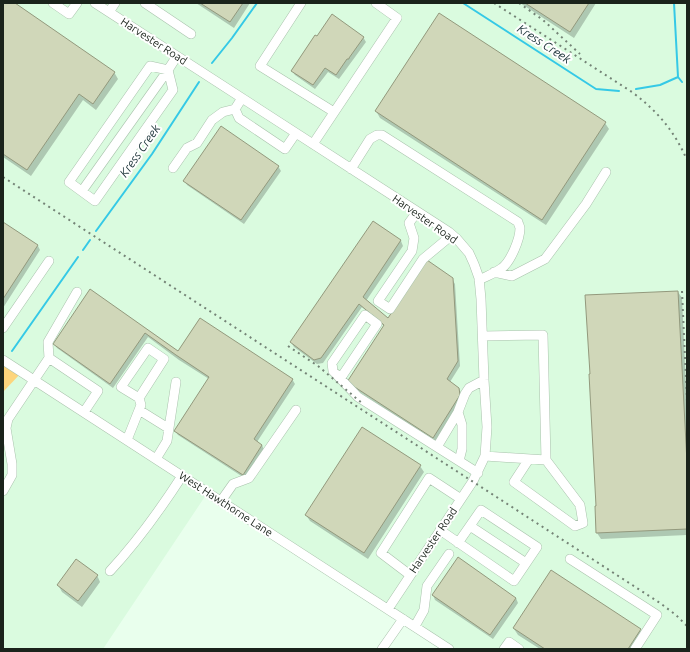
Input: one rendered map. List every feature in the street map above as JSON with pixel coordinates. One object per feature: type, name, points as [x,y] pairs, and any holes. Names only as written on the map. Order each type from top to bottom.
[{"type":"street","points":[[53,3],[69,14],[77,3]]},
{"type":"street","name":"Harvester Road","points":[[95,3],[452,235],[469,253],[479,280],[487,427],[485,456],[473,481],[388,608]]},
{"type":"street","points":[[109,12],[115,3]]},
{"type":"street","points":[[145,3],[191,34]]},
{"type":"street","points":[[301,3],[260,66],[334,112]]},
{"type":"street","points":[[313,144],[397,18],[376,3]]},
{"type":"street","points":[[82,191],[177,56]]},
{"type":"street","points":[[150,66],[168,70],[173,90],[95,201],[69,182],[150,66]]},
{"type":"street","points":[[173,168],[187,148],[197,142],[212,120],[223,112],[235,109],[242,98]]},
{"type":"street","points":[[235,109],[239,118],[285,149],[296,133]]},
{"type":"street","points":[[351,169],[370,139],[382,134],[518,222],[520,228],[516,247],[503,267],[479,280]]},
{"type":"street","points":[[494,272],[512,276],[545,259],[586,204],[606,172]]},
{"type":"street","points":[[417,212],[409,224],[414,238],[412,251],[378,301],[390,309],[423,259],[452,235]]},
{"type":"street","points":[[412,251],[423,259]]},
{"type":"street","points":[[3,327],[48,261]]},
{"type":"street","points":[[3,491],[12,475],[12,464],[6,428],[8,419],[49,358],[48,342],[77,292]]},
{"type":"street","points":[[340,379],[377,324],[365,315],[332,363],[333,371],[340,379],[358,397],[478,473]]},
{"type":"street","points":[[483,336],[543,335],[546,460],[580,505],[583,523],[575,526],[514,482],[529,459]]},
{"type":"street","points":[[127,440],[141,405],[139,398],[121,387],[148,348],[164,359],[139,398]]},
{"type":"street","points":[[49,358],[98,391],[84,412]]},
{"type":"street","name":"West Hawthorne Lane","points":[[3,360],[388,608],[449,649]]},
{"type":"street","points":[[437,447],[458,412],[469,388],[484,380]]},
{"type":"street","points":[[156,459],[167,441],[176,382]]},
{"type":"street","points":[[139,410],[168,428]]},
{"type":"street","points":[[221,501],[233,484],[249,478],[296,410]]},
{"type":"street","points":[[458,412],[462,425],[462,449],[459,461]]},
{"type":"street","points":[[485,456],[546,460]]},
{"type":"street","points":[[110,572],[159,511],[182,476]]},
{"type":"street","points":[[410,575],[381,553],[429,478],[461,499]]},
{"type":"street","points":[[440,530],[458,543],[514,581],[536,547],[481,510],[458,543]]},
{"type":"street","points":[[470,526],[526,563]]},
{"type":"street","points":[[414,626],[424,610],[427,586],[449,554]]},
{"type":"street","points":[[570,559],[658,614],[635,649]]},
{"type":"street","points":[[382,649],[403,619]]},
{"type":"street","points":[[504,649],[509,642],[519,649]]},
{"type":"shaded area","points":[[3,3],[687,3],[687,649],[444,649],[206,495],[103,649],[3,649]]},
{"type":"shaded area","points":[[3,360],[21,373],[3,392]]},
{"type":"building","points":[[3,3],[15,3],[115,72],[93,104],[79,94],[27,170],[3,154]]},
{"type":"building","points":[[200,3],[243,3],[230,22]]},
{"type":"building","points":[[525,3],[589,3],[570,32]]},
{"type":"building","points":[[439,13],[606,122],[542,220],[375,111]]},
{"type":"building","points":[[332,14],[364,37],[336,75],[325,68],[313,85],[291,71],[315,35],[317,36]]},
{"type":"building","points":[[221,126],[279,166],[241,220],[183,181]]},
{"type":"building","points":[[373,221],[401,240],[363,297],[388,318],[427,260],[453,278],[458,361],[447,379],[459,388],[460,395],[433,438],[347,382],[384,325],[359,304],[321,358],[314,360],[290,342]]},
{"type":"building","points":[[3,222],[38,245],[3,299]]},
{"type":"building","points":[[90,289],[178,351],[200,318],[293,379],[254,439],[262,445],[243,475],[174,431],[209,377],[145,333],[110,384],[53,344]]},
{"type":"building","points":[[678,291],[687,463],[687,529],[596,533],[590,374],[585,295]]},
{"type":"building","points":[[362,427],[421,465],[364,553],[305,515]]},
{"type":"building","points":[[458,557],[516,598],[490,635],[432,595]]},
{"type":"building","points":[[76,559],[98,575],[78,601],[57,585]]},
{"type":"building","points":[[551,570],[641,629],[628,649],[545,649],[513,628]]},
{"type":"waterway","name":"Kress Creek","points":[[212,63],[257,3]]},
{"type":"waterway","name":"Kress Creek","points":[[463,3],[596,89],[619,91]]},
{"type":"waterway","points":[[674,3],[678,77]]},
{"type":"waterway","name":"Kress Creek","points":[[678,77],[682,82]]},
{"type":"waterway","name":"Kress Creek","points":[[636,89],[660,85],[678,77]]},
{"type":"waterway","name":"Kress Creek","points":[[96,231],[152,154],[199,82]]},
{"type":"waterway","name":"Kress Creek","points":[[83,250],[90,240]]},
{"type":"waterway","name":"Kress Creek","points":[[12,351],[78,257]]},
{"type":"railway","points":[[494,3],[641,99],[664,122],[676,139],[687,160]]},
{"type":"railway","points":[[519,3],[543,20],[580,54]]},
{"type":"railway","points":[[3,177],[660,603],[676,615],[687,626]]},
{"type":"railway","points":[[682,291],[687,401]]},
{"type":"railway","points":[[288,346],[318,366],[363,404]]}]
